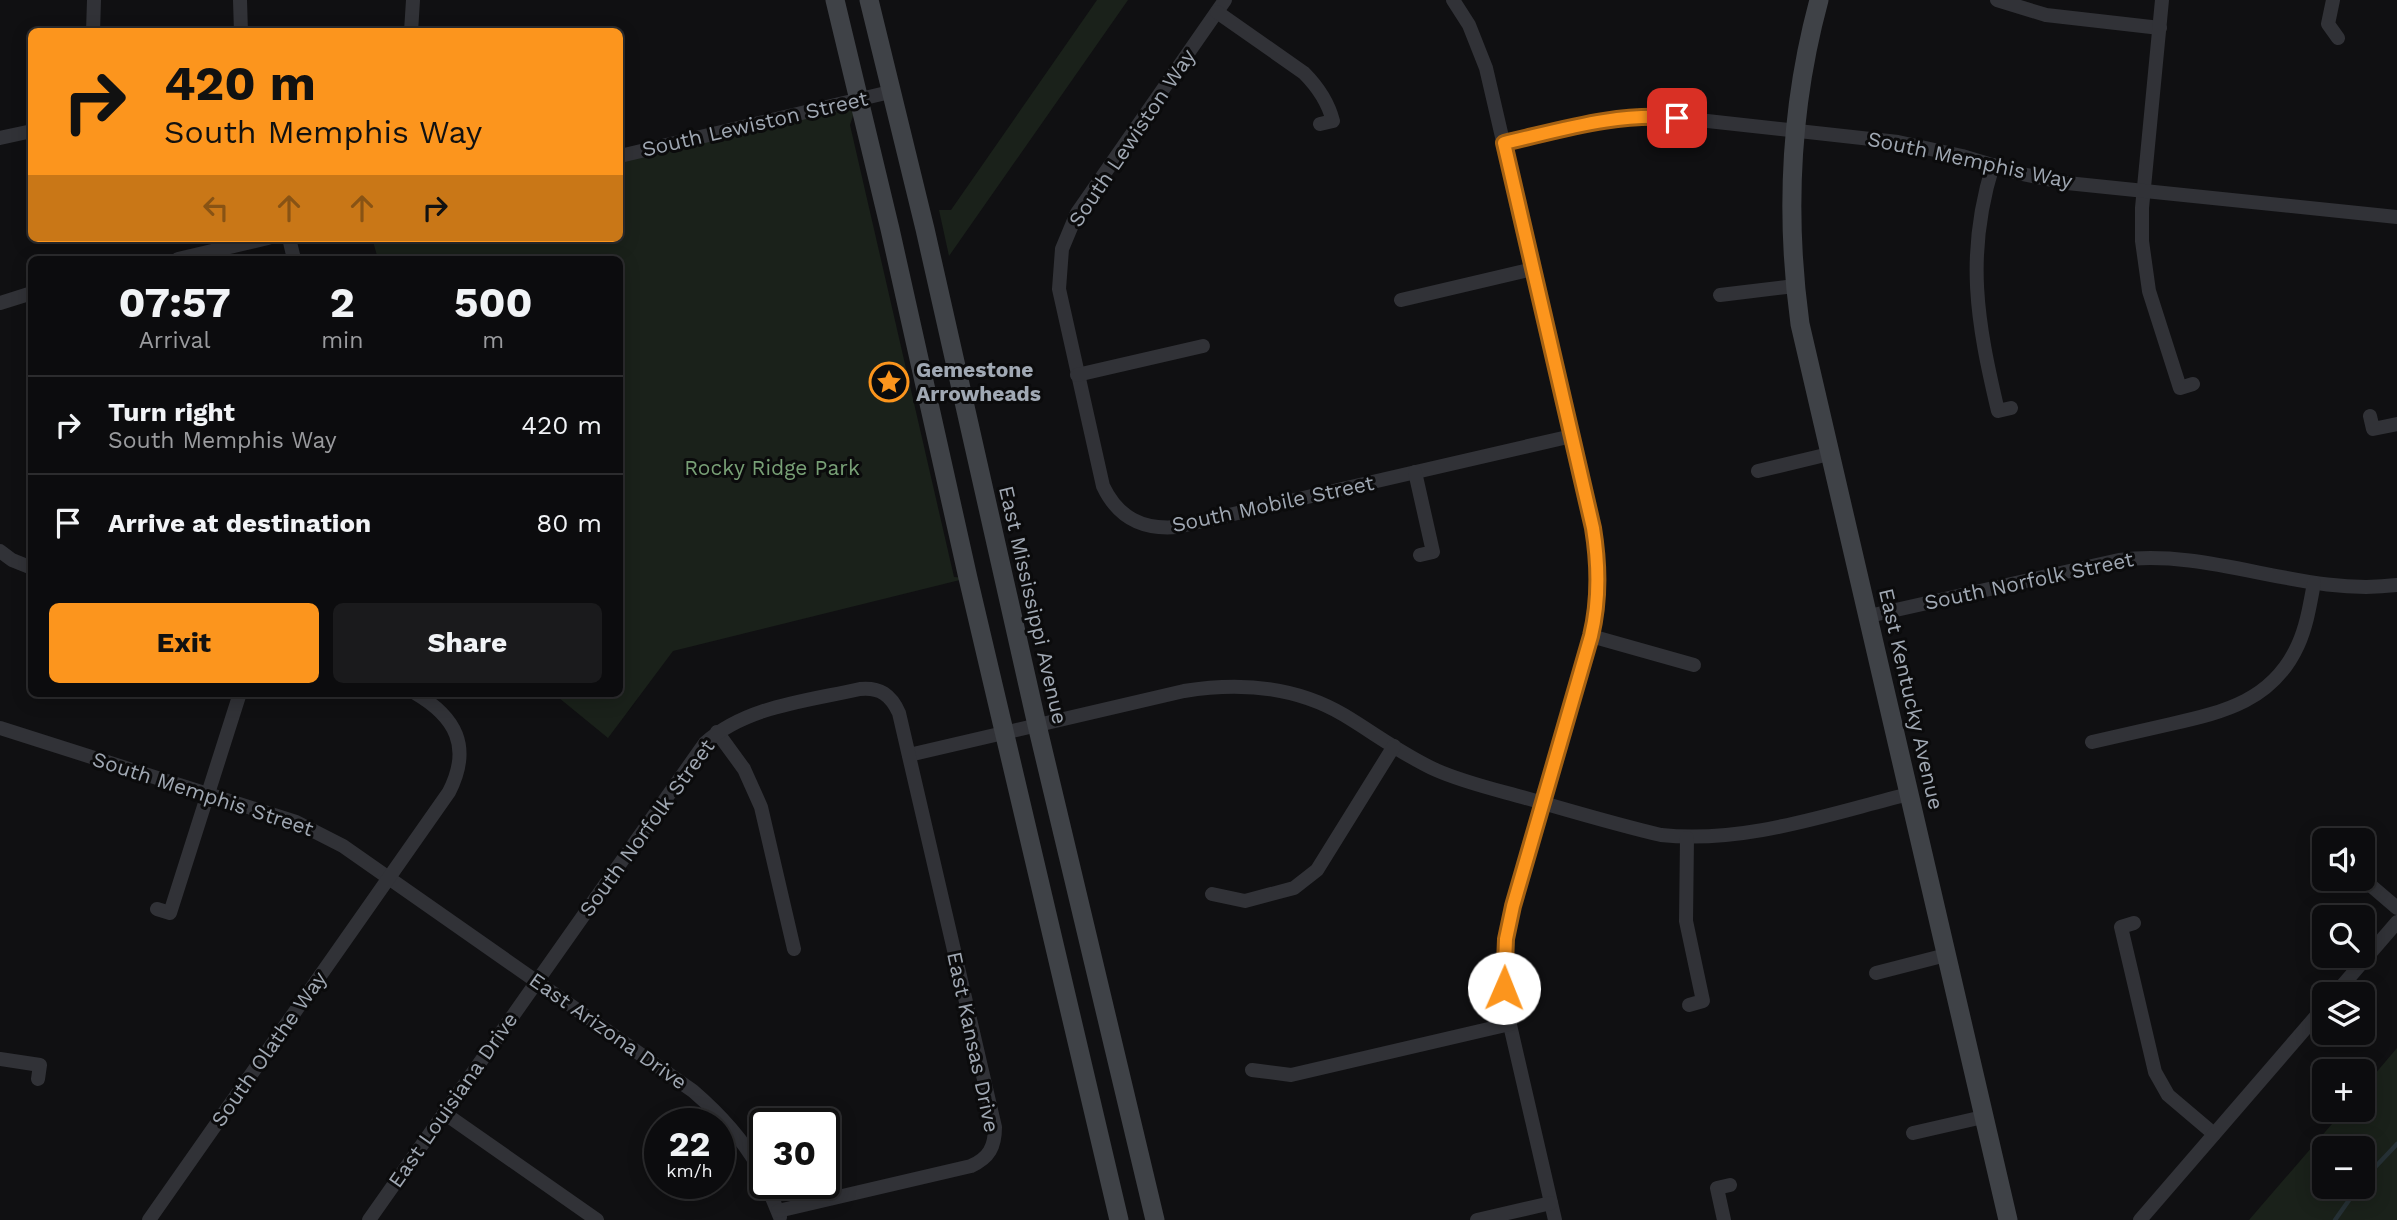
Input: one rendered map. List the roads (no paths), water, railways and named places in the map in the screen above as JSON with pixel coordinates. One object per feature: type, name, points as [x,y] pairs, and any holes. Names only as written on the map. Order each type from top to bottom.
[{"type":"main road","points":[[835,0],[1119,1220]]},
{"type":"main road","name":"East Mississippi Avenue","points":[[869,0],[1155,1220]]},
{"type":"main road","name":"East Kentucky Avenue","points":[[1819,0],[1804,62],[1794,130],[1790,211],[1795,286],[1829,454],[2008,1220]]},
{"type":"street","points":[[93,28],[94,0]]},
{"type":"street","points":[[240,0],[241,28]]},
{"type":"street","points":[[411,28],[412,0]]},
{"type":"street","points":[[1453,0],[1479,46],[1486,68],[1598,558],[1597,603],[1591,636],[1506,939],[1504,988],[1510,1024],[1555,1220]]},
{"type":"street","points":[[1997,0],[2062,18],[2160,28]]},
{"type":"street","points":[[2162,0],[2143,191],[2142,241],[2149,291],[2180,388],[2193,384]]},
{"type":"street","points":[[2333,0],[2328,24],[2338,38]]},
{"type":"street","points":[[1221,6],[1314,83],[1325,99],[1334,121],[1320,124]]},
{"type":"street","name":"South Lewiston Way","points":[[1131,520],[1117,509],[1103,486],[1059,289],[1062,249],[1077,213],[1221,6]]},
{"type":"street","name":"South Lewiston Street","points":[[623,155],[890,92]]},
{"type":"street","name":"South Memphis Way","points":[[1504,143],[1611,119],[1653,116],[1898,142],[2067,183],[2397,217]]},
{"type":"street","points":[[0,138],[28,132]]},
{"type":"street","points":[[1993,165],[1980,217],[1976,288],[1981,337],[1998,411],[2011,408]]},
{"type":"street","points":[[191,256],[251,242]]},
{"type":"street","points":[[1401,300],[1533,269]]},
{"type":"street","points":[[1720,295],[1795,286]]},
{"type":"street","points":[[0,303],[28,294]]},
{"type":"street","points":[[1077,375],[1203,346]]},
{"type":"street","points":[[2370,416],[2373,429],[2397,424]]},
{"type":"street","name":"South Mobile Street","points":[[1131,520],[1153,527],[1177,527],[1572,436]]},
{"type":"street","points":[[1758,471],[1829,454]]},
{"type":"street","points":[[1415,472],[1433,552],[1420,555]]},
{"type":"street","points":[[0,551],[12,560],[28,566]]},
{"type":"street","name":"South Norfolk Street","points":[[1869,616],[2142,557],[2189,558],[2314,583],[2354,587],[2397,585]]},
{"type":"street","points":[[2092,742],[2225,711],[2260,692],[2275,679],[2297,647],[2305,628],[2314,583]]},
{"type":"street","points":[[1591,636],[1694,665]]},
{"type":"street","points":[[909,755],[1184,691],[1242,685],[1276,690],[1321,703],[1435,769],[1457,778],[1631,828],[1687,838],[1745,834],[1909,794]]},
{"type":"street","name":"South Norfolk Street","points":[[537,981],[694,756],[717,732],[741,718],[759,712],[870,688],[885,693],[893,701],[899,713],[909,755]]},
{"type":"street","points":[[157,909],[170,913],[239,697]]},
{"type":"street","points":[[389,877],[449,792],[460,761],[457,735],[451,723],[441,710],[421,697]]},
{"type":"street","name":"South Memphis Street","points":[[0,728],[296,822],[343,846],[429,906]]},
{"type":"street","points":[[717,732],[744,769],[758,799],[794,949]]},
{"type":"street","points":[[1212,894],[1245,901],[1294,888],[1308,879],[1317,870],[1394,746]]},
{"type":"street","name":"East Kansas Drive","points":[[779,1215],[971,1166],[991,1152],[995,1141],[995,1127],[909,755]]},
{"type":"street","points":[[1687,838],[1686,921],[1703,1001],[1689,1005]]},
{"type":"street","name":"South Olathe Way","points":[[149,1220],[389,877]]},
{"type":"street","points":[[2375,889],[2397,908]]},
{"type":"street","name":"East Arizona Drive","points":[[429,906],[693,1091],[732,1129],[749,1152]]},
{"type":"street","points":[[2345,982],[2397,922]]},
{"type":"street","points":[[2134,923],[2120,927],[2155,1072],[2168,1094],[2214,1134]]},
{"type":"street","points":[[1876,972],[1946,955]]},
{"type":"street","name":"East Louisiana Drive","points":[[369,1220],[537,981]]},
{"type":"street","points":[[2140,1220],[2312,1021]]},
{"type":"street","points":[[1252,1070],[1291,1075],[1510,1024]]},
{"type":"street","points":[[0,1059],[40,1065],[38,1079]]},
{"type":"street","points":[[444,1113],[597,1220]]},
{"type":"street","points":[[1913,1133],[1983,1116]]},
{"type":"street","points":[[1724,1220],[1717,1188],[1730,1185]]},
{"type":"street","points":[[1477,1220],[1551,1203]]},
{"type":"waterway","points":[[2375,1167],[2397,1144]]},
{"type":"waterway","points":[[2335,1220],[2350,1199]]},
{"type":"place","name":"Gemestone Arrowheads","points":[[889,382]]},
{"type":"park label","name":"Rocky Ridge Park","points":[[772,468]]}]
